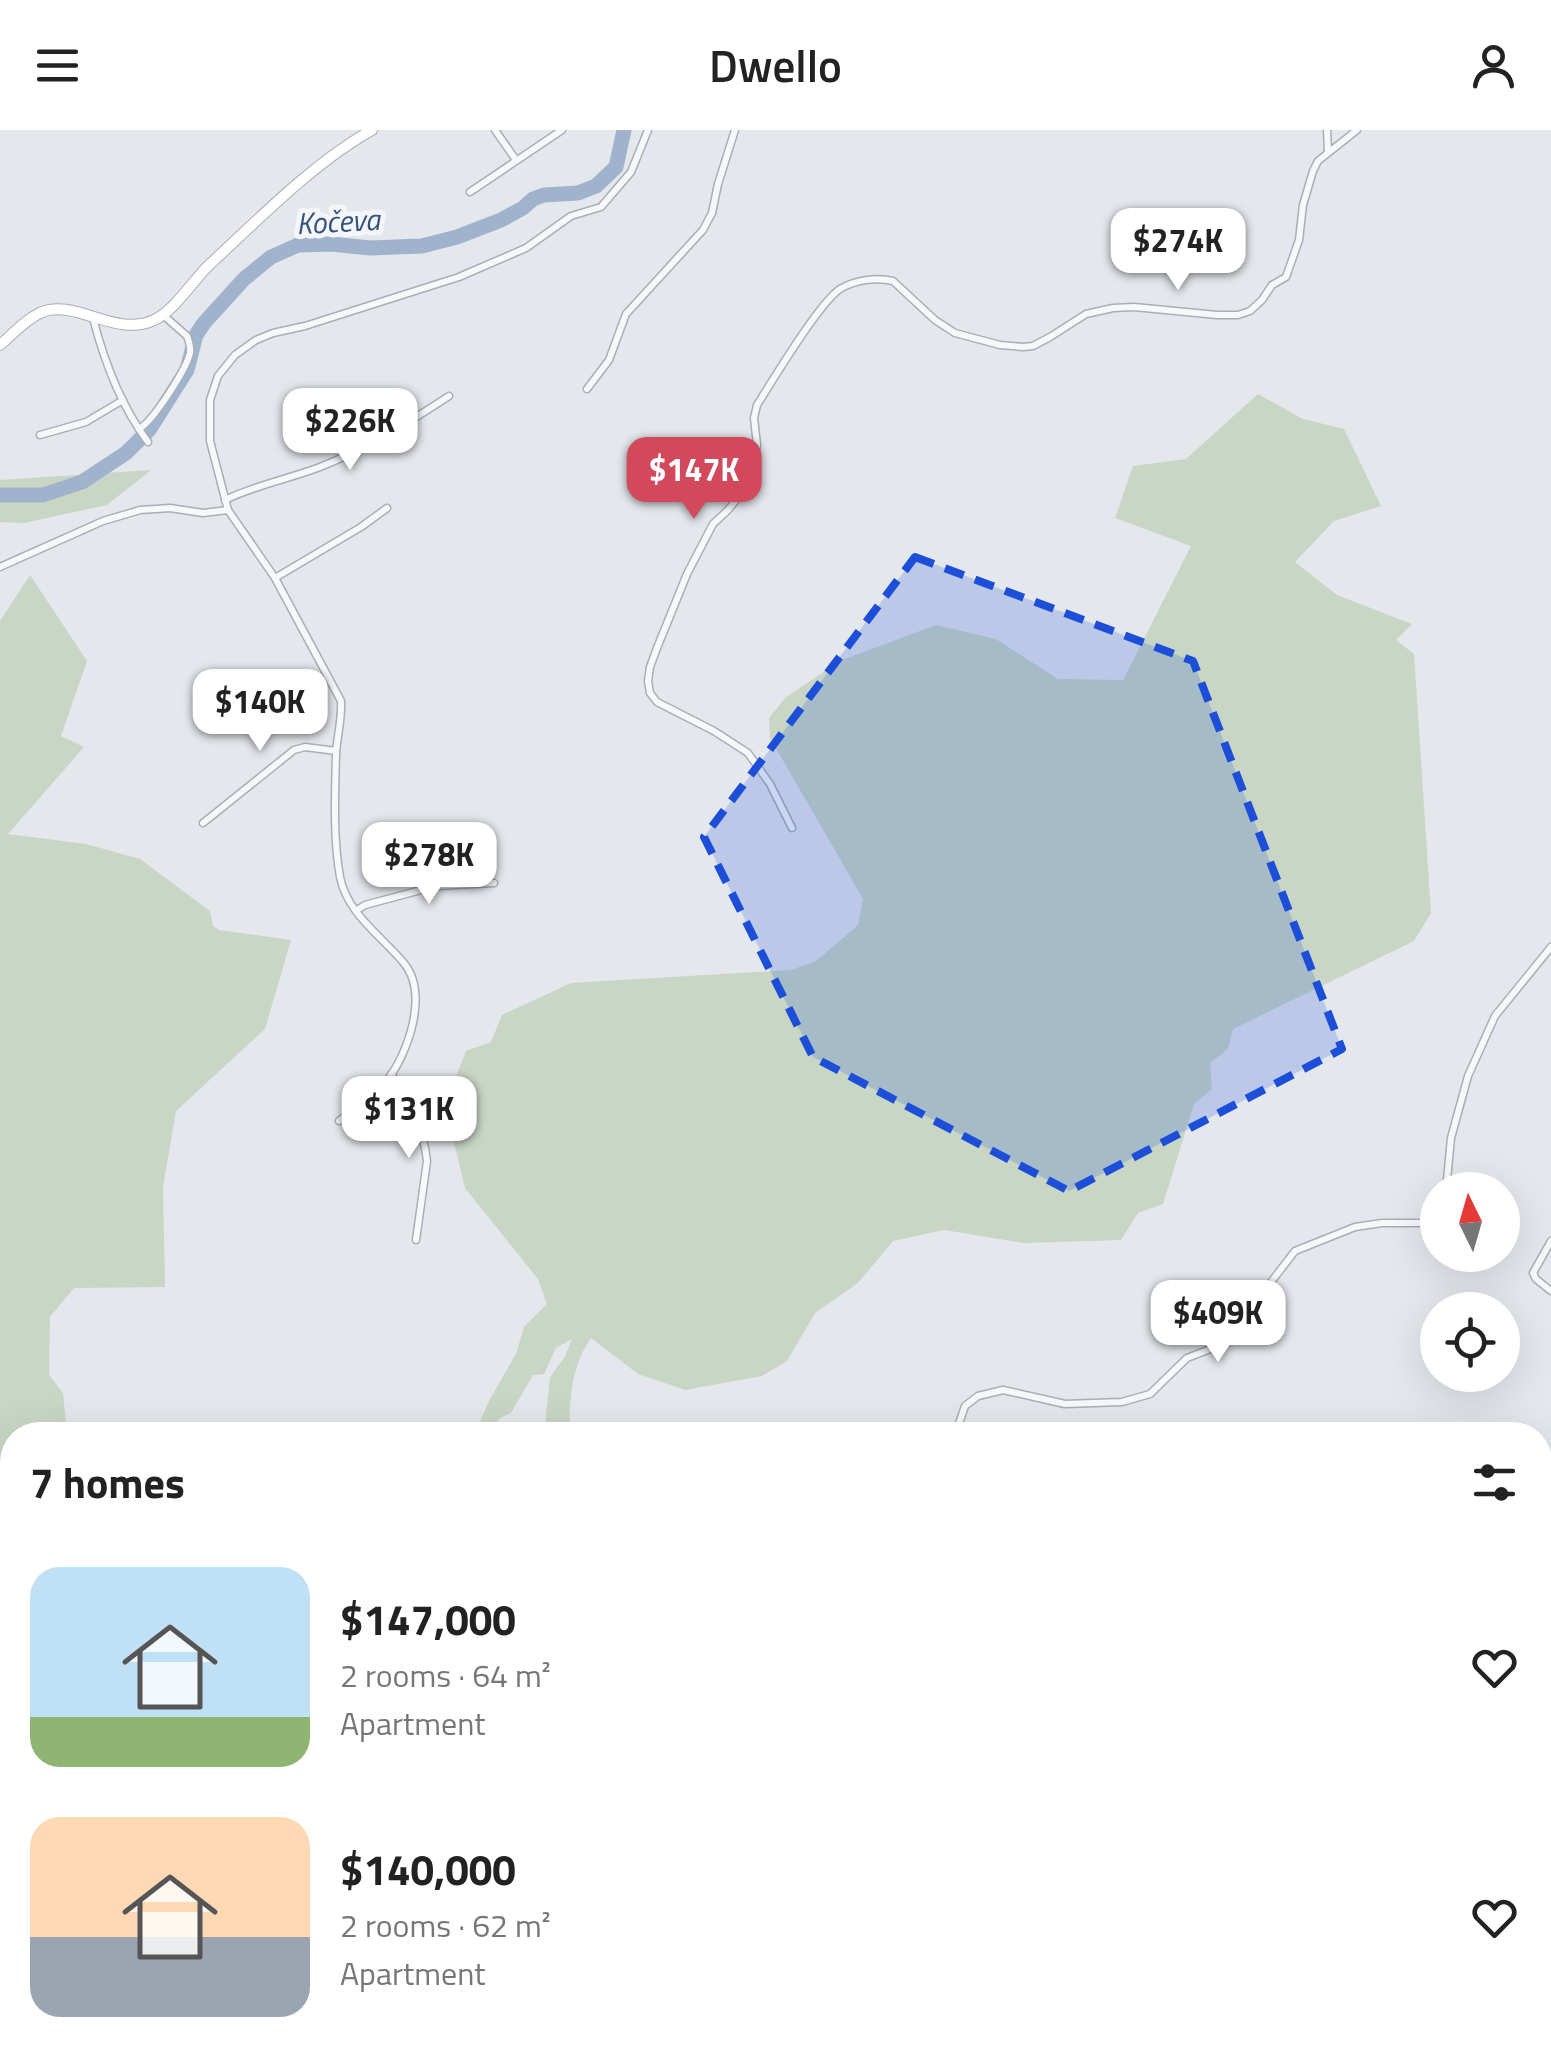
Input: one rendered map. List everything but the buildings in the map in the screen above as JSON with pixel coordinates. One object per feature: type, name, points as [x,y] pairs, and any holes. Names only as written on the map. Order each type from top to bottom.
[{"type":"main road","points":[[0,345],[42,312],[56,310],[136,326],[152,322],[324,161],[372,130]]},
{"type":"street","points":[[494,130],[516,160]]},
{"type":"street","points":[[470,192],[562,130]]},
{"type":"street","points":[[339,1121],[383,1086],[392,1074],[414,1022],[412,978],[406,965],[372,932],[347,898],[339,868],[336,829],[336,750],[342,721],[341,701],[275,578],[228,510],[210,441],[210,400],[218,376],[256,340],[459,277],[526,248],[571,216],[602,207],[630,172],[648,130]]},
{"type":"street","points":[[587,389],[610,360],[626,314],[703,230],[712,213],[735,130]]},
{"type":"street","points":[[1327,130],[1328,152]]},
{"type":"street","points":[[792,828],[770,784],[748,753],[658,702],[650,693],[650,667],[687,574],[713,524],[749,484],[757,445],[757,405],[837,291],[857,282],[884,278],[893,281],[935,320],[955,332],[1012,346],[1033,346],[1086,314],[1113,308],[1238,315],[1250,311],[1272,285],[1286,278],[1300,240],[1303,205],[1312,171],[1318,160],[1357,130]]},
{"type":"street","points":[[140,431],[166,397],[190,354],[188,336],[163,315]]},
{"type":"street","points":[[93,318],[104,358],[147,441]]},
{"type":"street","points":[[225,500],[344,456],[449,396]]},
{"type":"street","points":[[40,435],[86,422],[123,400]]},
{"type":"street","points":[[275,578],[387,508]]},
{"type":"street","points":[[0,567],[103,521],[140,510],[228,510]]},
{"type":"street","points":[[203,823],[294,750],[305,746],[336,750]]},
{"type":"street","points":[[357,910],[436,886],[494,882]]},
{"type":"street","points":[[1448,1172],[1451,1138],[1468,1076],[1495,1016],[1551,946]]},
{"type":"street","points":[[392,1074],[426,1148],[416,1240]]},
{"type":"street","points":[[960,1422],[966,1406],[978,1396],[1003,1390],[1065,1404],[1122,1402],[1150,1394],[1187,1358],[1226,1343],[1236,1334],[1294,1250],[1355,1227],[1420,1224]]},
{"type":"street","points":[[1551,1241],[1533,1272],[1551,1291]]},
{"type":"highlighted area","points":[[915,557],[1193,661],[1342,1049],[1069,1191],[813,1057],[704,837]]},
{"type":"green space","points":[[1258,394],[1303,419],[1344,429],[1381,506],[1334,521],[1295,562],[1337,595],[1412,624],[1396,640],[1414,654],[1431,913],[1414,941],[1233,1029],[1228,1049],[1210,1063],[1212,1089],[1194,1104],[1163,1204],[1138,1213],[1121,1240],[1024,1243],[944,1230],[893,1241],[858,1283],[815,1313],[787,1361],[762,1376],[685,1390],[638,1374],[591,1338],[579,1360],[573,1384],[570,1422],[545,1422],[550,1377],[572,1339],[556,1348],[544,1374],[533,1375],[511,1413],[497,1422],[480,1422],[516,1354],[524,1327],[547,1304],[538,1279],[465,1188],[445,1105],[466,1051],[491,1042],[502,1015],[571,983],[791,970],[816,961],[858,925],[863,899],[770,738],[769,718],[786,697],[842,660],[936,625],[996,639],[1058,679],[1123,680],[1191,546],[1115,518],[1133,466],[1186,459]]},
{"type":"green space","points":[[151,470],[107,505],[24,523],[0,522],[0,480]]},
{"type":"green space","points":[[30,575],[87,661],[61,736],[84,747],[8,834],[86,844],[140,859],[210,911],[213,926],[219,930],[291,940],[265,1029],[176,1111],[163,1187],[165,1287],[74,1288],[50,1317],[49,1375],[63,1393],[66,1422],[0,1422],[0,621]]},
{"type":"waterway","name":"Kočeva","points":[[0,495],[43,495],[82,482],[126,453],[149,430],[187,370],[196,335],[204,323],[244,279],[271,257],[298,245],[422,246],[457,237],[501,220],[533,199],[578,193],[596,186],[616,167],[624,130]]}]
